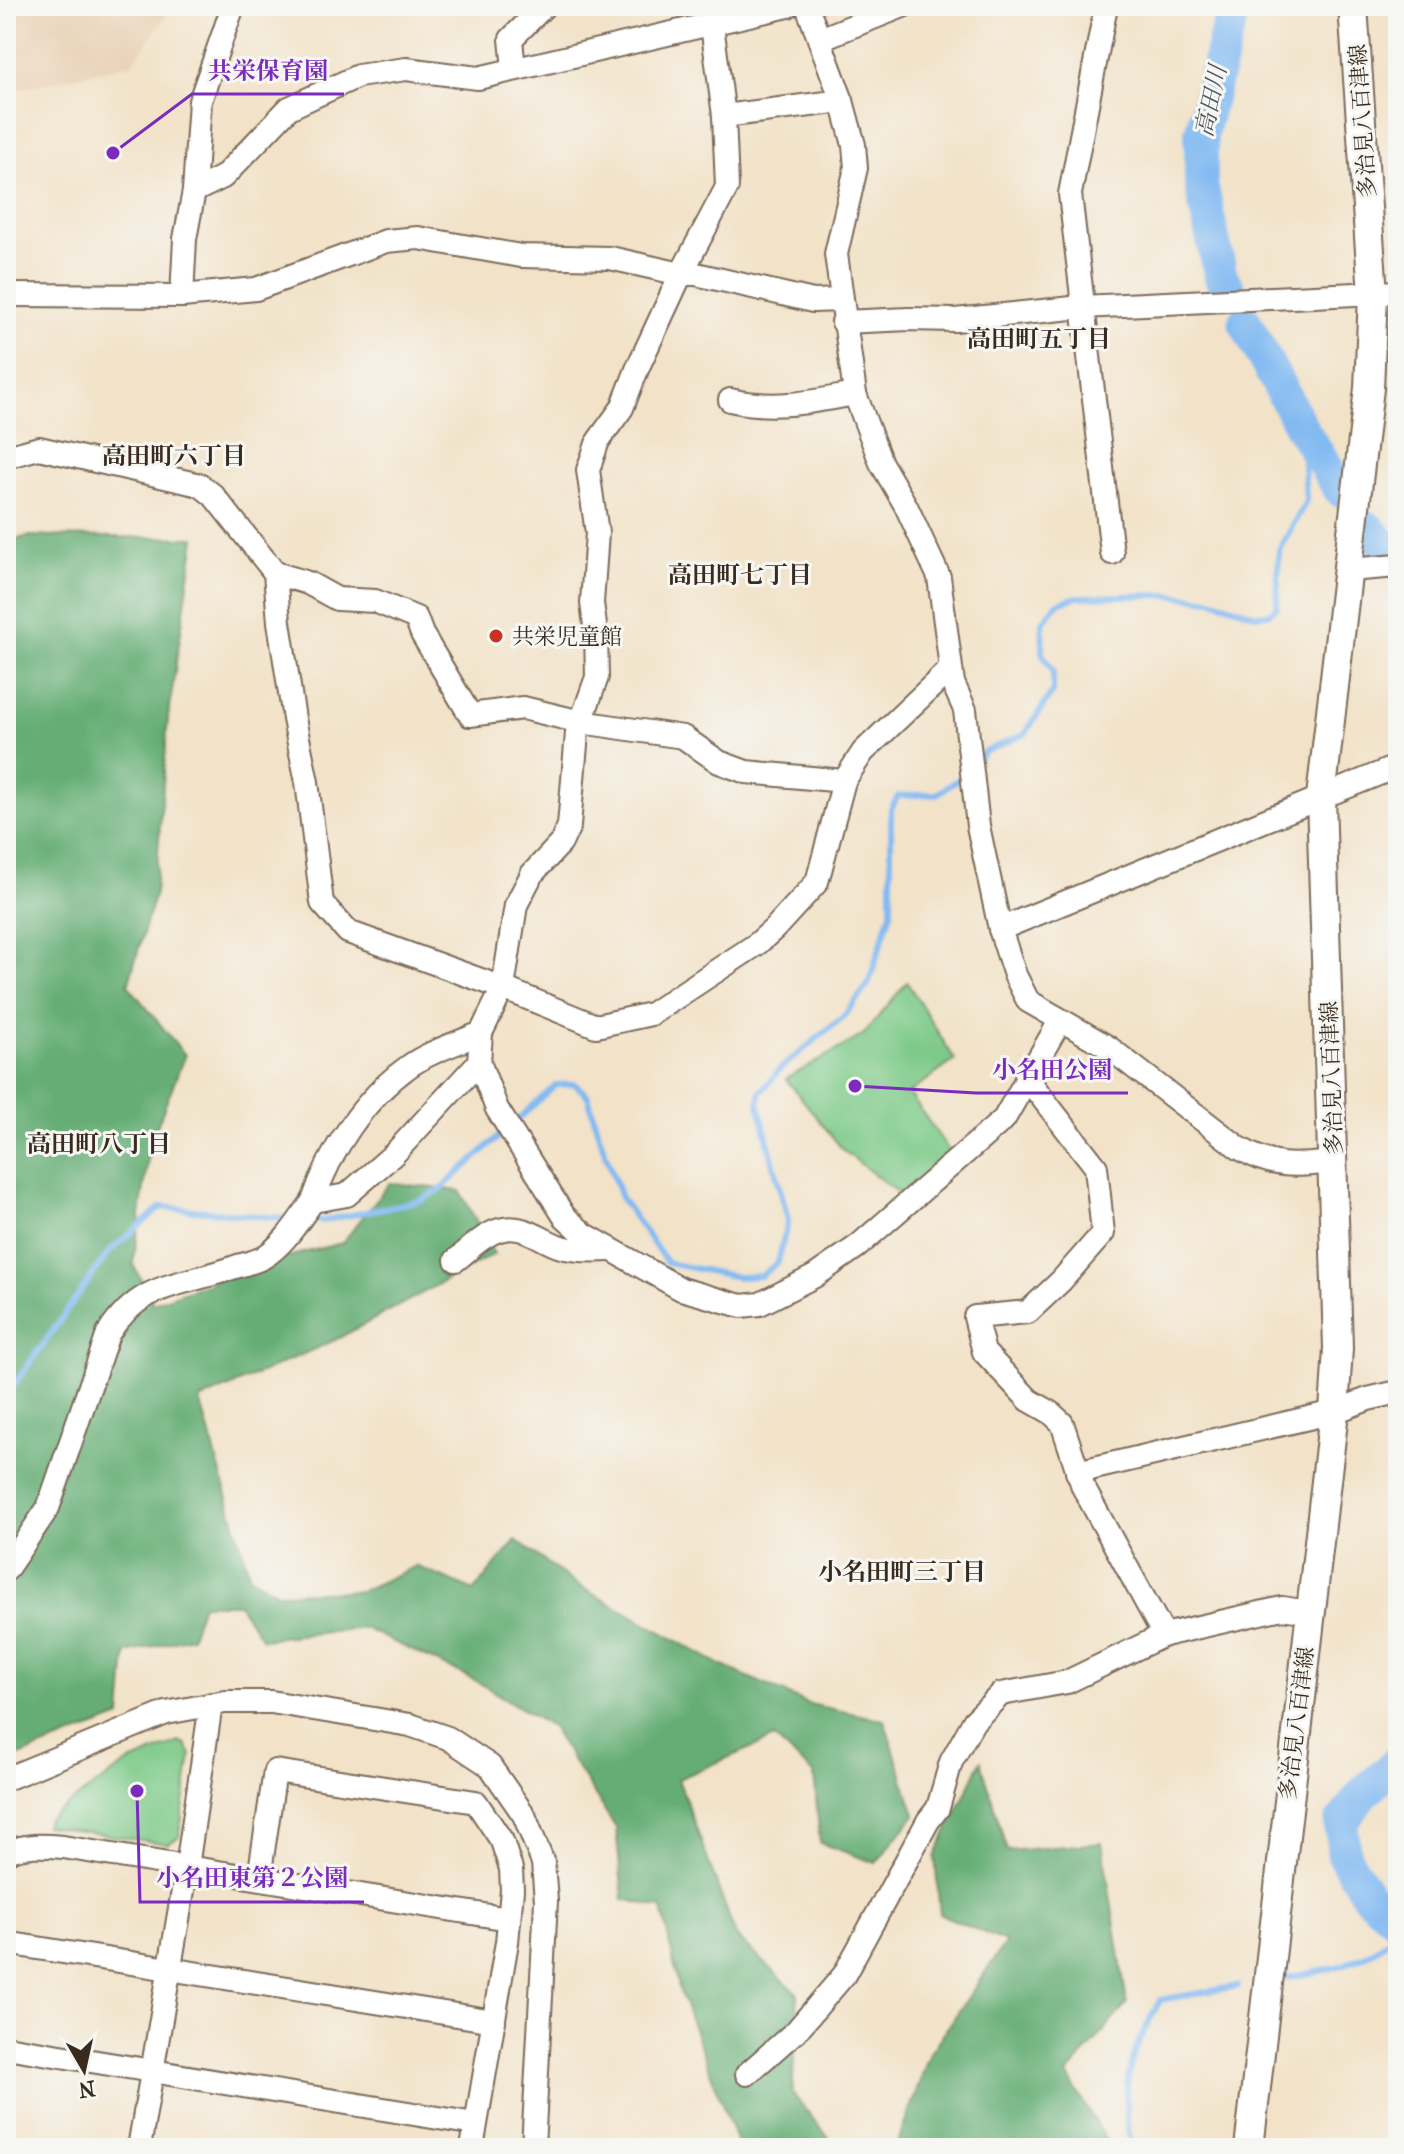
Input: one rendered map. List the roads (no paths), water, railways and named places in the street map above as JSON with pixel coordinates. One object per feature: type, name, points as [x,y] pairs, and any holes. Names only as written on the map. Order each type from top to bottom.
[{"type":"main road","name":"多治見八百津線","points":[[1249,2148],[1334,1412],[1338,1348],[1321,797],[1369,388],[1386,293],[1353,6]]},
{"type":"street","points":[[182,296],[200,101],[233,6]]},
{"type":"street","points":[[514,69],[511,39],[544,6]]},
{"type":"street","points":[[194,191],[223,177],[289,108],[358,76],[406,69],[478,78],[788,6]]},
{"type":"street","points":[[807,6],[842,101],[854,145],[856,168],[836,254],[855,394],[881,463],[906,506],[939,577],[950,669],[965,710],[978,826],[1000,929],[1015,975],[1028,1001],[1108,1047],[1239,1148],[1261,1161],[1285,1166],[1333,1162]]},
{"type":"street","points":[[820,39],[903,6]]},
{"type":"street","points":[[1106,6],[1070,194],[1112,553]]},
{"type":"street","points":[[712,25],[724,116],[727,187],[681,274],[622,408],[598,441],[588,470],[597,533],[592,603],[597,677],[577,733],[569,826],[561,843],[532,874],[516,905],[503,988],[481,1033],[479,1062],[502,1117],[564,1216],[584,1234],[681,1289],[741,1306],[760,1304],[815,1276],[858,1246],[1004,1119],[1060,1021]]},
{"type":"street","points":[[724,116],[842,101]]},
{"type":"street","points":[[6,295],[182,296],[256,289],[386,241],[418,238],[521,256],[610,258],[681,274],[696,274],[813,301],[842,311],[909,319],[955,320],[1082,307],[1386,293]]},
{"type":"street","points":[[730,400],[757,406],[804,403],[855,394]]},
{"type":"street","points":[[6,457],[39,448],[200,485],[213,495],[275,573],[279,622],[307,782],[322,903],[348,932],[503,988],[596,1026],[651,1014],[757,944],[817,882],[844,781],[863,752],[950,669]]},
{"type":"street","points":[[1348,570],[1398,566]]},
{"type":"street","points":[[275,573],[308,583],[337,599],[375,601],[416,618],[422,634],[470,715],[523,708],[581,722],[683,737],[719,762],[746,772],[844,781]]},
{"type":"street","points":[[1000,929],[1398,766]]},
{"type":"street","points":[[6,1570],[48,1508],[108,1334],[120,1315],[148,1293],[263,1257],[292,1231],[310,1205],[359,1113],[409,1066],[481,1033]]},
{"type":"street","points":[[310,1205],[347,1195],[394,1154],[479,1062]]},
{"type":"street","points":[[1026,1077],[1096,1167],[1103,1233],[1061,1281],[1028,1312],[975,1317],[984,1352],[1029,1400],[1062,1423],[1077,1472],[1164,1635]]},
{"type":"street","points":[[456,1260],[487,1237],[504,1229],[531,1232],[558,1246],[586,1251],[610,1250]]},
{"type":"street","points":[[1077,1472],[1334,1412],[1398,1392]]},
{"type":"street","points":[[747,2074],[797,2030],[844,1975],[938,1808],[951,1762],[974,1721],[1001,1694],[1067,1682],[1164,1635],[1282,1608],[1309,1612]]},
{"type":"street","points":[[6,1779],[166,1713],[211,1704],[271,1702],[410,1725],[448,1738],[490,1766],[524,1815],[543,1863],[546,1901],[533,2148]]},
{"type":"street","points":[[139,2148],[187,1867],[211,1704]]},
{"type":"street","points":[[259,1878],[275,1771],[476,1802],[502,1841],[511,1869],[512,1890],[472,2148]]},
{"type":"street","points":[[6,1853],[16,1848],[39,1845],[509,1919]]},
{"type":"street","points":[[6,1943],[494,2021]]},
{"type":"street","points":[[6,2047],[475,2124]]},
{"type":"waterway","name":"高田川","points":[[1229,290],[1221,277],[1201,184],[1201,133],[1234,6]]},
{"type":"waterway","name":"高田川","points":[[1245,322],[1302,429],[1341,491]]},
{"type":"waterway","points":[[978,759],[984,752],[1025,734],[1053,691],[1053,671],[1042,653],[1043,622],[1058,603],[1077,597],[1168,595],[1212,600],[1257,615],[1268,614],[1277,607],[1279,551],[1306,501],[1302,429]]},
{"type":"waterway","name":"高田川","points":[[1368,528],[1396,559]]},
{"type":"waterway","points":[[513,1124],[556,1085],[575,1084],[588,1096],[621,1198],[667,1263],[738,1277],[761,1276],[778,1262],[788,1220],[759,1106],[760,1093],[781,1068],[843,1017],[868,985],[891,912],[891,809],[898,796],[937,794],[966,774]]},
{"type":"waterway","points":[[307,1220],[322,1221],[422,1200],[441,1189],[504,1132]]},
{"type":"waterway","points":[[6,1396],[109,1252],[161,1207],[292,1219]]},
{"type":"waterway","name":"高田川","points":[[1398,1762],[1365,1791],[1341,1823],[1344,1856],[1369,1897],[1398,1921]]},
{"type":"waterway","points":[[1285,1978],[1361,1958],[1398,1930]]},
{"type":"waterway","points":[[1132,2148],[1126,2110],[1129,2071],[1139,2040],[1160,2000],[1238,1986]]},
{"type":"place","name":"共栄保育園","points":[[113,153]]},
{"type":"place","name":"共栄児童館","points":[[496,636]]},
{"type":"place","name":"小名田公園","points":[[855,1086]]},
{"type":"place","name":"小名田東第２公園","points":[[137,1791]]},
{"type":"district","name":"高田町五丁目","points":[[1039,339]]},
{"type":"district","name":"高田町六丁目","points":[[174,456]]},
{"type":"district","name":"高田町七丁目","points":[[740,575]]},
{"type":"district","name":"高田町八丁目","points":[[99,1144]]},
{"type":"district","name":"小名田町三丁目","points":[[902,1572]]}]
